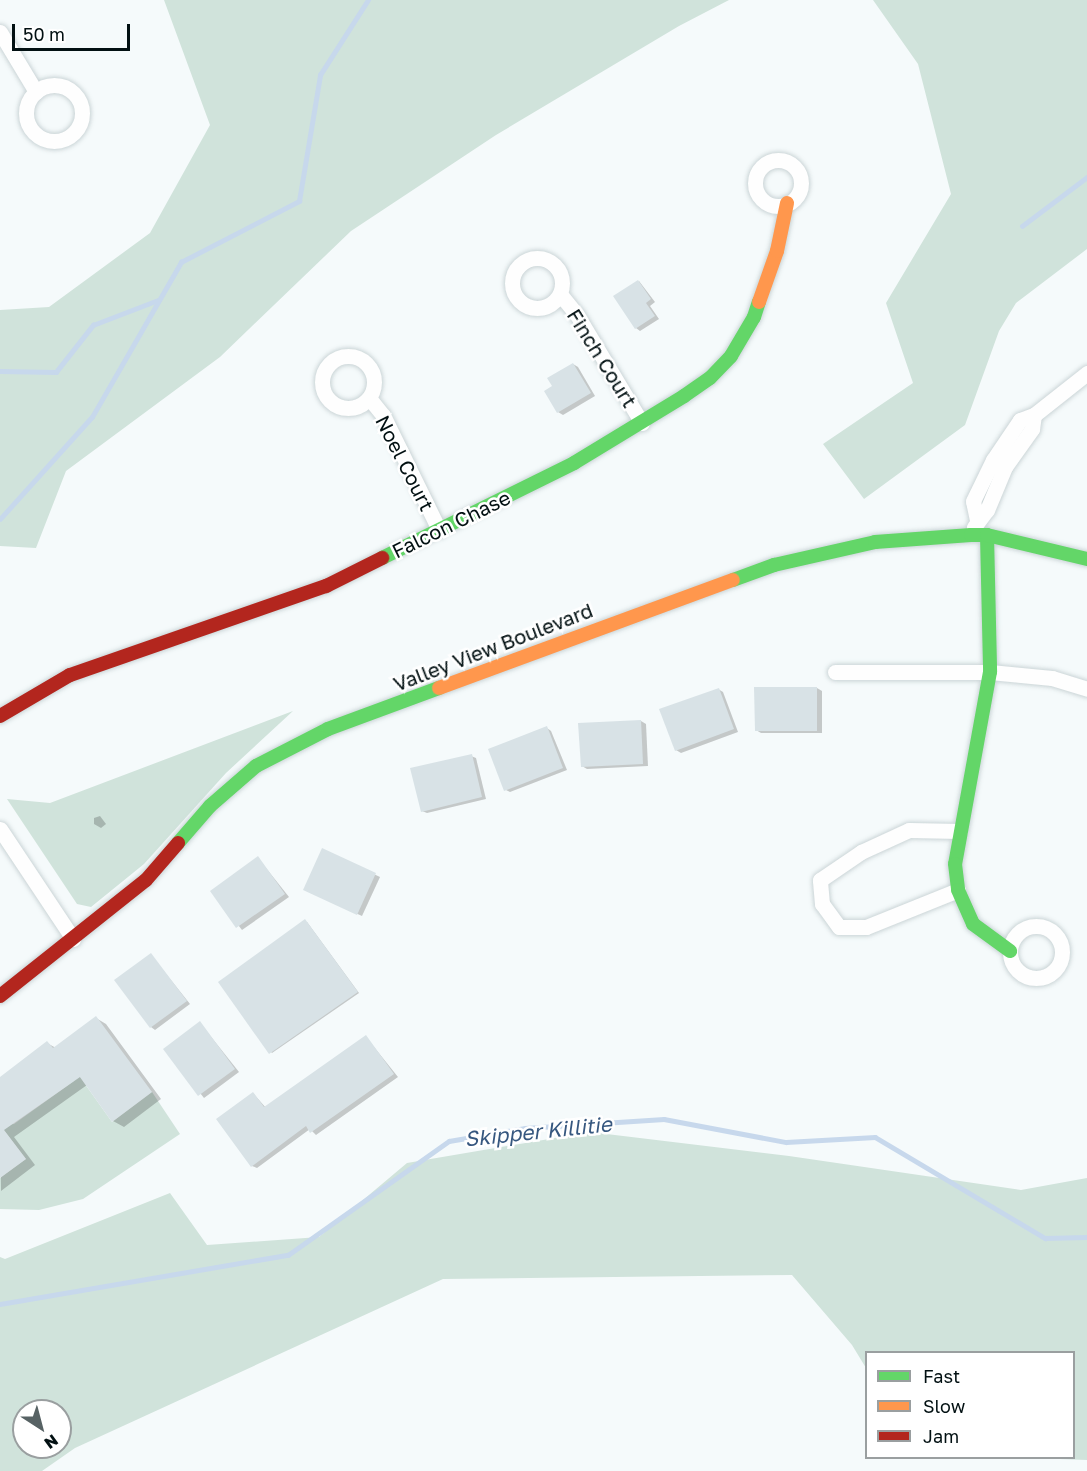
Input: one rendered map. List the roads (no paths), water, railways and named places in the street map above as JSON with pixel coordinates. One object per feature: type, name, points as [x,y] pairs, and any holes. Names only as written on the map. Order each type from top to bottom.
[{"type":"street","points":[[0,32],[36,92]]},
{"type":"street","name":"Falcon Chase","points":[[0,716],[70,675],[326,586],[574,463],[642,423],[710,378],[731,356],[754,317],[777,251],[788,203]]},
{"type":"street","name":"Finch Court","points":[[560,294],[577,315],[642,423]]},
{"type":"street","points":[[974,527],[987,510],[1005,467],[1032,429],[1035,416],[1087,373]]},
{"type":"street","name":"Noel Court","points":[[369,398],[383,415],[439,530]]},
{"type":"street","name":"Valley View Boulevard","points":[[0,996],[146,880],[210,806],[256,766],[328,729],[774,565],[875,542],[974,527],[987,535],[1087,559]]},
{"type":"street","points":[[987,535],[990,672],[955,864],[958,890],[973,924],[1010,951]]},
{"type":"street","points":[[835,672],[990,672],[1052,678],[1087,690]]},
{"type":"street","points":[[0,829],[73,939]]},
{"type":"street","points":[[958,890],[866,927],[839,927],[822,904],[820,880],[861,852],[909,830],[960,831]]},
{"type":"waterway","points":[[0,519],[92,417],[181,262],[299,201],[320,75],[368,0]]},
{"type":"waterway","points":[[1022,226],[1087,177]]},
{"type":"waterway","points":[[0,371],[56,372],[93,325],[158,300]]},
{"type":"waterway","name":"Skipper Killitie","points":[[0,1304],[288,1255],[449,1141],[525,1128],[664,1119],[786,1142],[875,1137],[1045,1238],[1087,1237]]}]
